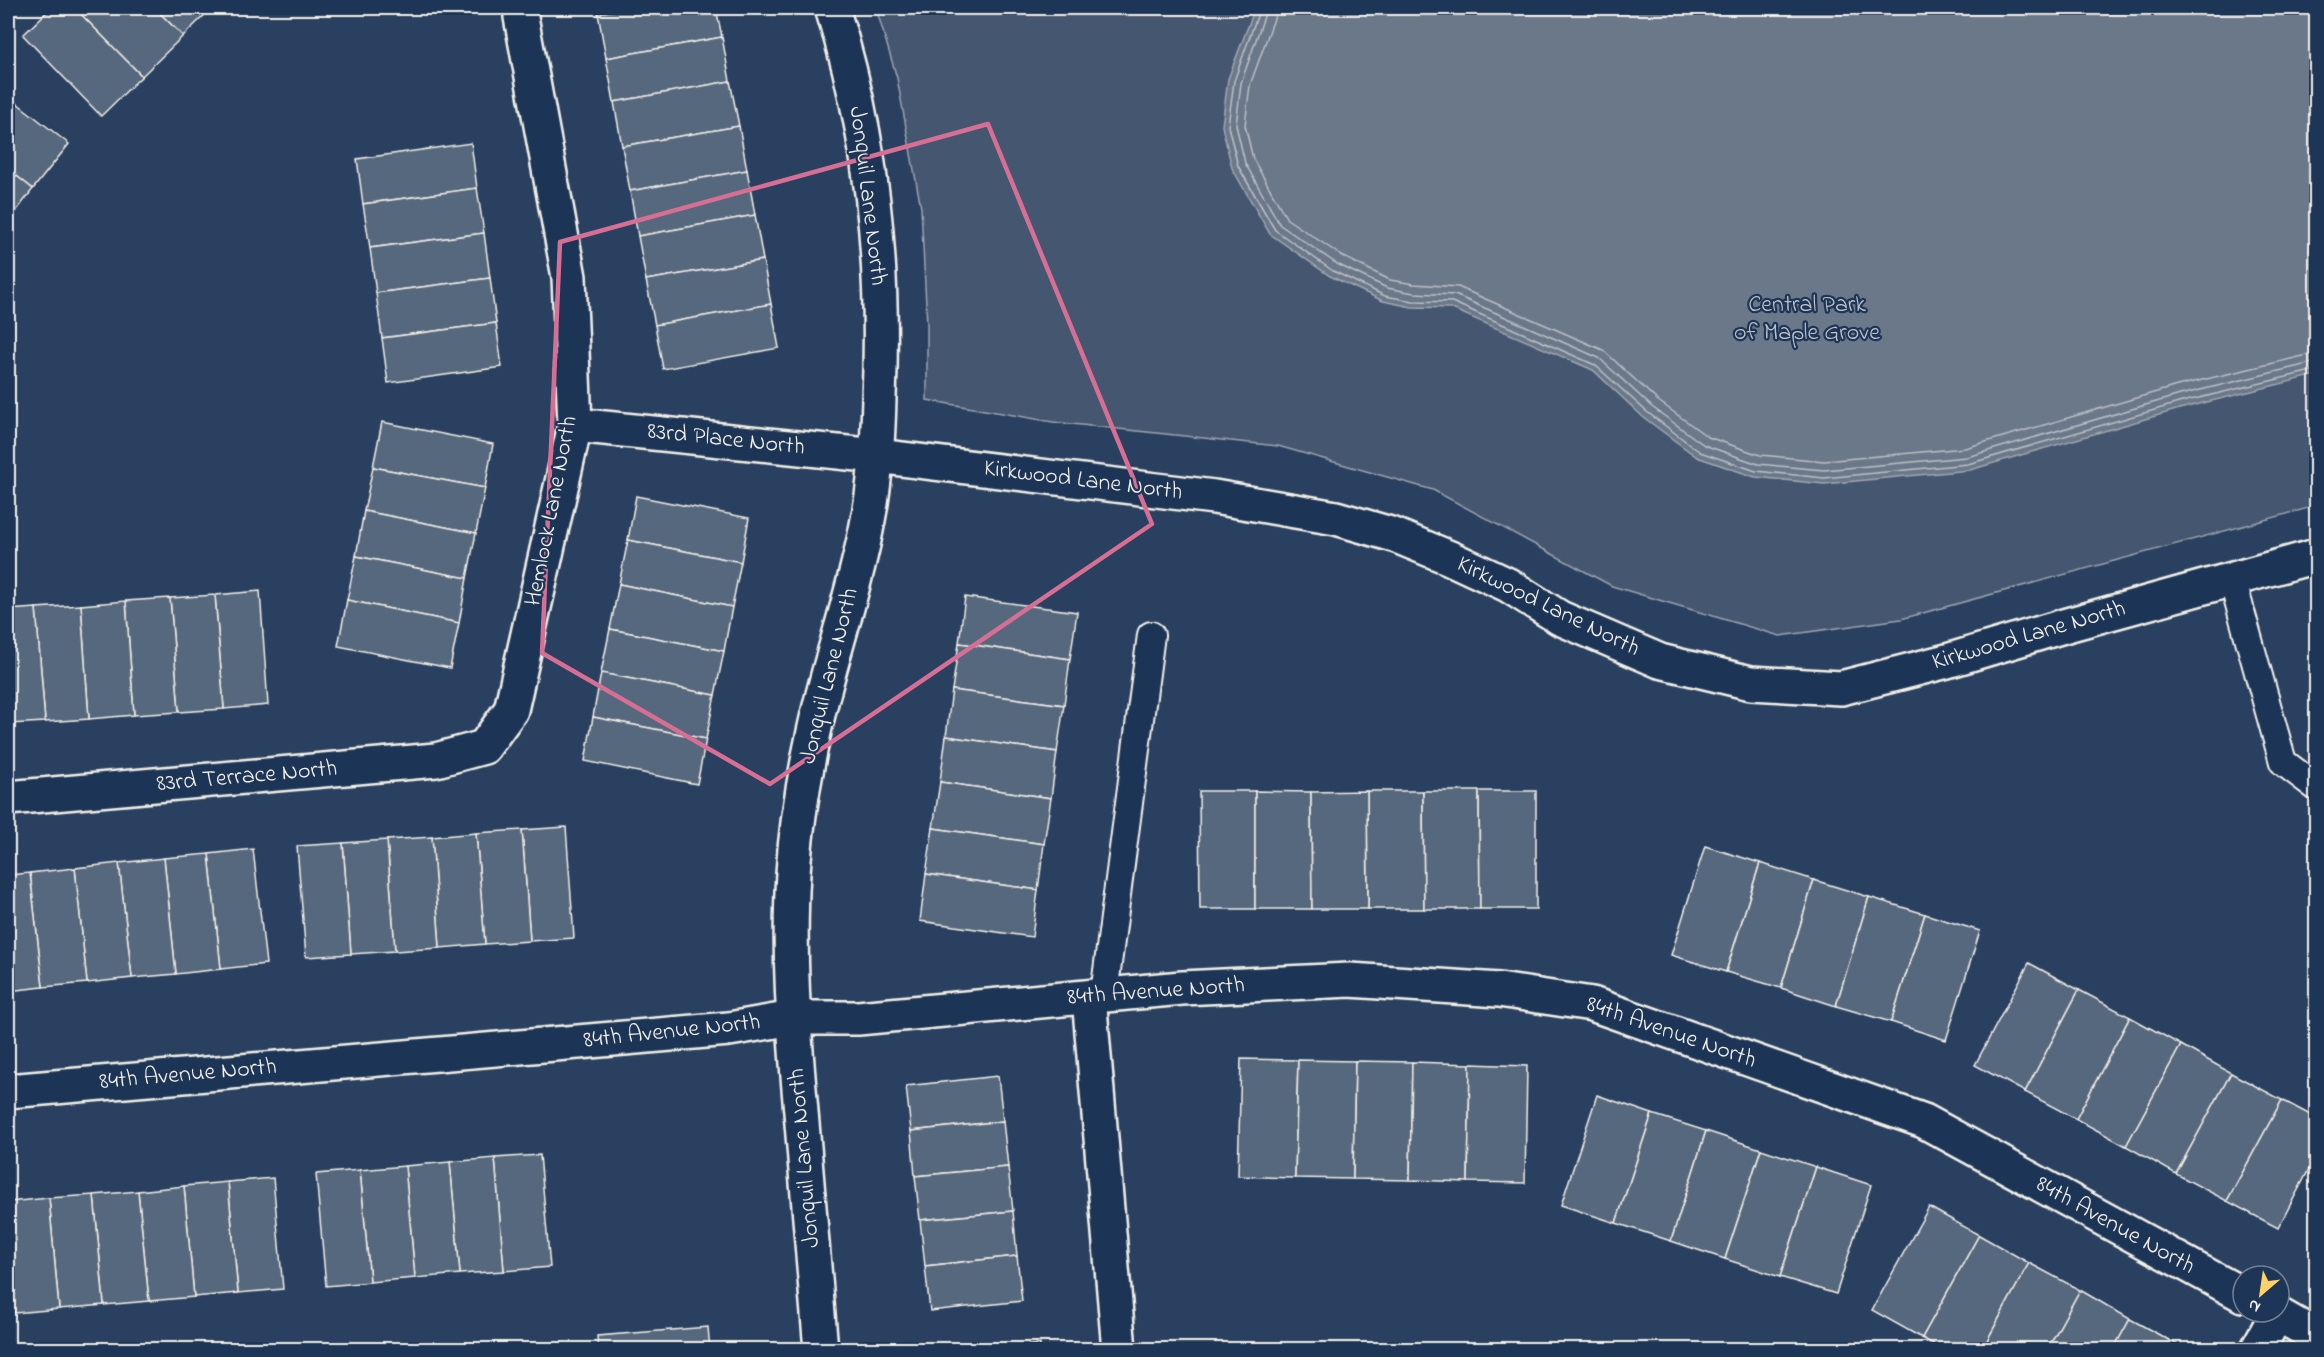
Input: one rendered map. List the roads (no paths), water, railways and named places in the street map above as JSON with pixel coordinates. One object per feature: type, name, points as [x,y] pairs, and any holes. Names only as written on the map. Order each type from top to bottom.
[{"type":"street","name":"Jonquil Lane North","points":[[821,1350],[793,1018],[790,944],[793,872],[801,801],[814,731],[869,519],[877,456],[880,305],[876,236],[868,166],[855,97],[832,8]]},
{"type":"street","name":"Hemlock Lane North","points":[[484,747],[511,710],[575,425],[569,277],[521,17]]},
{"type":"street","name":"83rd Place North","points":[[575,425],[877,456]]},
{"type":"street","name":"Kirkwood Lane North","points":[[877,456],[1214,497],[1336,518],[1394,535],[1450,558],[1509,585],[1560,618],[1660,661],[1750,683],[1840,688],[1947,661],[2316,556]]},
{"type":"street","name":"83rd Terrace North","points":[[8,798],[436,760],[484,747]]},
{"type":"street","name":"84th Avenue North","points":[[8,1091],[729,1029],[793,1018],[858,1018],[1097,996],[1350,980],[1499,990],[1592,1004],[1924,1121],[2231,1288]]},
{"type":"street","points":[[1097,996],[1119,1350]]},
{"type":"street","points":[[2291,1322],[2316,1336]]},
{"type":"street","points":[[2257,1350],[2270,1324]]},
{"type":"lane","points":[[2232,579],[2283,762],[2316,787]]},
{"type":"lane","points":[[1097,996],[1151,635]]},
{"type":"water","points":[[1255,8],[2316,8],[2316,375],[2183,408],[1970,470],[1824,484],[1755,477],[1697,457],[1643,417],[1593,370],[1450,308],[1412,307],[1383,301],[1330,276],[1270,234],[1232,168],[1222,126],[1228,79]]},
{"type":"park label","name":"Central Park of Maple Grove","points":[[1807,319]]}]
